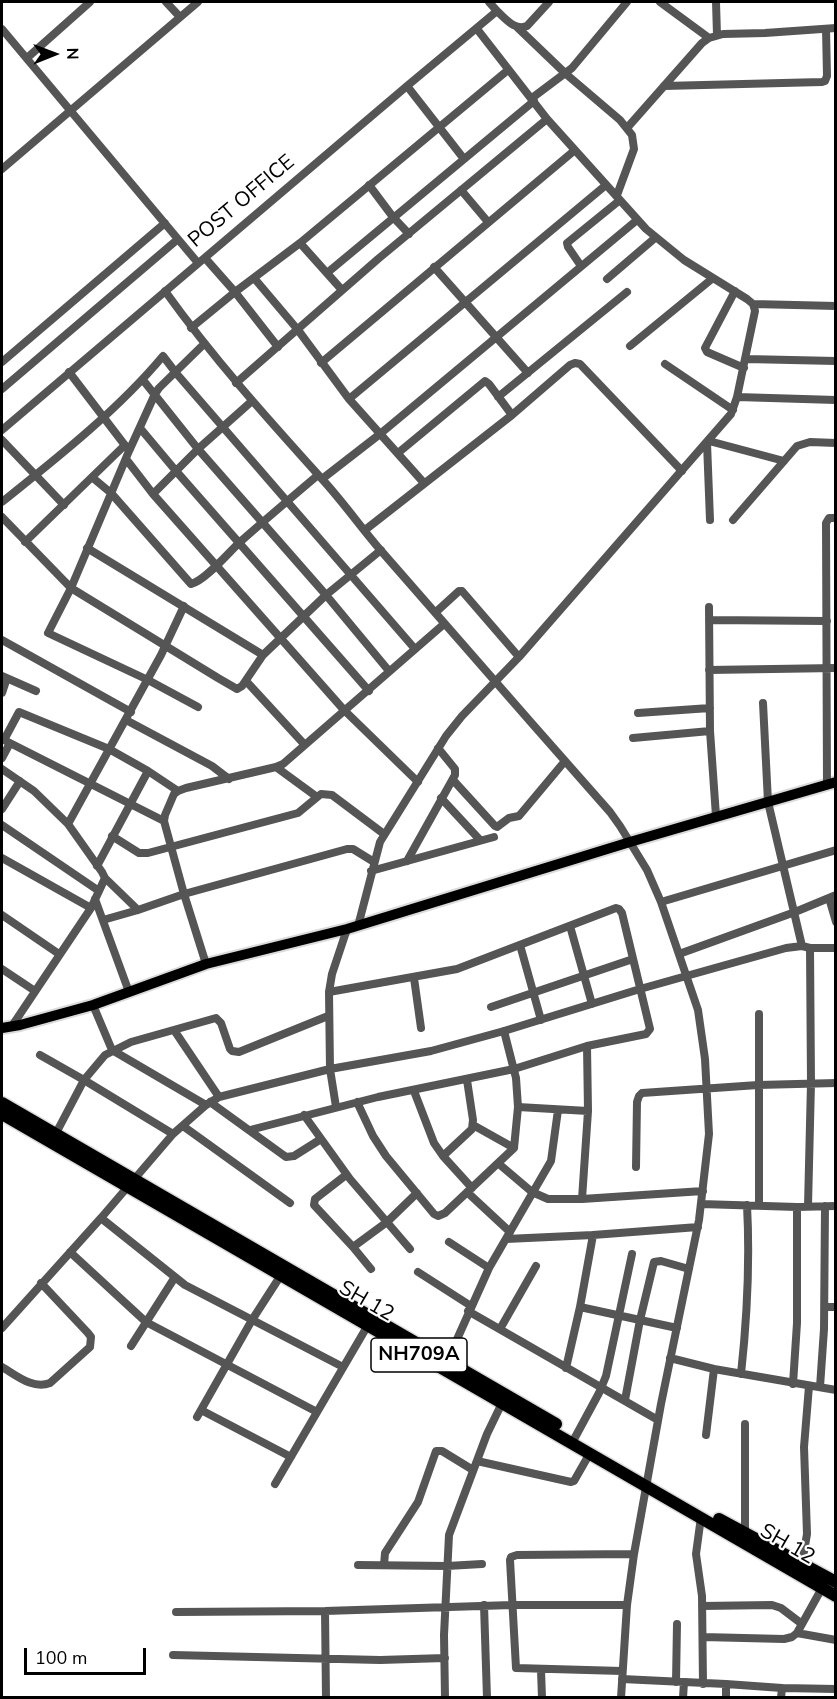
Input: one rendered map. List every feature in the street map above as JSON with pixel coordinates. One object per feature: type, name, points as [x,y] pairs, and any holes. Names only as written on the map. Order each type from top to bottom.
[{"type":"highway","name":"SH 12","points":[[2,1103],[53,1138],[574,1439],[647,1482],[700,1517],[836,1596]]},
{"type":"highway","name":"SH 12","points":[[2,1114],[53,1138]]},
{"type":"highway","name":"SH 12","points":[[131,1183],[281,1275],[368,1325],[445,1365],[502,1403],[574,1439],[590,1453],[836,1582]]},
{"type":"main road","points":[[7,1027],[93,1005],[206,964],[358,926],[831,783]]},
{"type":"street","points":[[27,58],[90,2]]},
{"type":"street","points":[[166,2],[180,17]]},
{"type":"street","points":[[2,169],[198,2]]},
{"type":"street","points":[[489,2],[632,135],[634,149],[619,198],[567,243],[581,266]]},
{"type":"street","points":[[517,27],[527,26],[549,2]]},
{"type":"street","points":[[327,273],[566,74],[627,2]]},
{"type":"street","points":[[660,2],[713,36]]},
{"type":"street","points":[[713,36],[716,2]]},
{"type":"street","name":"POST OFFICE","points":[[2,430],[497,11]]},
{"type":"street","points":[[627,128],[702,43],[713,36],[836,28]]},
{"type":"street","points":[[2,29],[178,239],[235,292],[278,347]]},
{"type":"street","points":[[477,29],[547,118],[655,238],[684,260],[753,304],[836,306]]},
{"type":"street","points":[[664,86],[825,81],[827,76],[826,29]]},
{"type":"street","points":[[191,328],[300,243],[508,70]]},
{"type":"street","points":[[407,86],[464,159]]},
{"type":"street","points":[[236,383],[342,290],[547,118]]},
{"type":"street","points":[[321,363],[575,150]]},
{"type":"street","points":[[349,399],[606,184]]},
{"type":"street","points":[[369,185],[409,234]]},
{"type":"street","points":[[461,190],[488,222]]},
{"type":"street","points":[[93,478],[111,493],[191,584],[196,582],[287,501],[380,434],[637,220]]},
{"type":"street","points":[[2,362],[165,223]]},
{"type":"street","points":[[607,279],[655,238]]},
{"type":"street","points":[[2,389],[178,239]]},
{"type":"street","points":[[300,243],[342,290]]},
{"type":"street","points":[[434,267],[528,373]]},
{"type":"street","points":[[254,278],[298,330],[349,399],[424,483]]},
{"type":"street","points":[[630,346],[713,278]]},
{"type":"street","points":[[165,291],[191,328],[236,383],[610,813],[646,870],[661,902],[687,976],[703,1034],[709,1134],[698,1227],[670,1358],[634,1554],[627,1605],[621,1698]]},
{"type":"street","points":[[735,291],[705,348],[707,352],[745,363],[836,361]]},
{"type":"street","points":[[498,397],[627,292]]},
{"type":"street","points":[[358,926],[376,852],[384,834],[438,748],[462,716],[519,657],[661,492],[727,421],[733,410],[745,363],[755,311],[753,304]]},
{"type":"street","points":[[198,707],[148,680],[48,633],[71,588],[126,452],[155,394],[204,344]]},
{"type":"street","points":[[2,502],[102,418],[143,380],[163,356],[415,649]]},
{"type":"street","points":[[365,530],[575,363],[580,364],[682,471]]},
{"type":"street","points":[[665,364],[733,410]]},
{"type":"street","points":[[69,372],[153,494],[344,710],[418,782]]},
{"type":"street","points":[[143,380],[198,449],[326,595],[389,671]]},
{"type":"street","points":[[398,453],[483,383],[487,382],[512,415]]},
{"type":"street","points":[[737,397],[836,400]]},
{"type":"street","points":[[153,494],[198,449],[252,401]]},
{"type":"street","points":[[140,428],[369,691]]},
{"type":"street","points":[[2,440],[64,505]]},
{"type":"street","points":[[708,442],[784,461]]},
{"type":"street","points":[[708,442],[710,520]]},
{"type":"street","points":[[733,520],[793,450],[801,444],[836,443]]},
{"type":"street","points":[[25,542],[93,478],[126,452]]},
{"type":"street","points":[[2,516],[71,588],[237,689],[246,681],[263,655],[304,615],[381,550]]},
{"type":"street","points":[[831,783],[831,668],[827,621],[831,582],[826,523],[836,518]]},
{"type":"street","points":[[87,548],[263,655]]},
{"type":"street","points":[[436,612],[459,591],[462,591],[519,657]]},
{"type":"street","points":[[68,824],[148,680],[184,606]]},
{"type":"street","points":[[709,607],[710,731],[716,816]]},
{"type":"street","points":[[709,620],[827,621]]},
{"type":"street","points":[[206,964],[164,821],[170,800],[178,791],[276,767],[288,761],[304,744],[369,691],[444,624]]},
{"type":"street","points":[[2,640],[229,779]]},
{"type":"street","points":[[710,670],[831,668]]},
{"type":"street","points":[[2,693],[4,677],[36,691]]},
{"type":"street","points":[[246,681],[304,744]]},
{"type":"street","points":[[763,704],[768,802],[806,947],[811,1083],[808,1206]]},
{"type":"street","points":[[638,713],[710,708]]},
{"type":"street","points":[[2,758],[5,741],[19,712],[109,749],[178,791]]},
{"type":"street","points":[[633,738],[710,731]]},
{"type":"street","points":[[5,741],[164,821]]},
{"type":"street","points":[[407,861],[453,780],[455,770],[438,748]]},
{"type":"street","points":[[453,780],[497,827],[509,818],[519,816],[565,761]]},
{"type":"street","points":[[276,767],[317,797]]},
{"type":"street","points":[[2,769],[34,792],[68,824],[105,878],[138,910]]},
{"type":"street","points":[[97,866],[148,771]]},
{"type":"street","points":[[2,809],[20,781]]},
{"type":"street","points":[[112,837],[139,853],[148,853],[298,813],[321,794],[332,795],[384,834]]},
{"type":"street","points":[[441,798],[480,840]]},
{"type":"street","points":[[2,825],[97,895],[103,920],[129,992]]},
{"type":"street","points":[[103,920],[184,894],[347,849],[353,849],[373,866],[407,861],[494,837]]},
{"type":"street","points":[[661,902],[836,850]]},
{"type":"street","points":[[2,858],[91,909]]},
{"type":"street","points":[[7,1027],[35,991],[91,909],[105,878]]},
{"type":"street","points":[[679,954],[795,912],[832,896],[836,922]]},
{"type":"street","points":[[249,1130],[357,1102],[514,1069],[587,1046],[646,1034],[649,1032],[650,1025],[622,912],[619,909],[612,909],[457,969],[329,992]]},
{"type":"street","points":[[2,915],[59,954]]},
{"type":"street","points":[[570,926],[592,1004]]},
{"type":"street","points":[[336,1107],[330,1069],[329,992],[332,974],[347,929]]},
{"type":"street","points":[[520,945],[541,1020]]},
{"type":"street","points":[[2,1328],[173,1134],[208,1103],[219,1097],[330,1069],[431,1051],[786,948],[836,948]]},
{"type":"street","points":[[491,1007],[633,959]]},
{"type":"street","points":[[2,969],[35,991]]},
{"type":"street","points":[[414,978],[421,1028]]},
{"type":"street","points":[[93,1005],[112,1050],[208,1103],[286,1157],[294,1156],[321,1139]]},
{"type":"street","points":[[759,1014],[759,1205]]},
{"type":"street","points":[[53,1138],[84,1080],[105,1055],[130,1042],[216,1018],[221,1023],[230,1049],[236,1052],[328,1016]]},
{"type":"street","points":[[174,1030],[219,1097]]},
{"type":"street","points":[[357,1102],[386,1156],[434,1214],[438,1216],[445,1213],[514,1148],[518,1107],[514,1069],[504,1031]]},
{"type":"street","points":[[582,1198],[588,1111],[587,1046]]},
{"type":"street","points":[[40,1055],[173,1134]]},
{"type":"street","points":[[443,1156],[468,1133],[473,1125],[467,1080]]},
{"type":"street","points":[[636,1167],[639,1096],[642,1093],[758,1085],[836,1083]]},
{"type":"street","points":[[414,1091],[430,1135],[443,1156],[508,1236]]},
{"type":"street","points":[[518,1107],[588,1111]]},
{"type":"street","points":[[445,1365],[489,1268],[551,1161],[558,1110]]},
{"type":"street","points":[[304,1115],[346,1174],[410,1249]]},
{"type":"street","points":[[473,1125],[514,1148]]},
{"type":"street","points":[[183,1126],[290,1203]]},
{"type":"street","points":[[499,1164],[532,1192],[548,1198],[703,1191]]},
{"type":"street","points":[[346,1174],[313,1202],[371,1269]]},
{"type":"street","points":[[352,1247],[387,1222],[417,1193]]},
{"type":"street","points":[[701,1204],[836,1206]]},
{"type":"street","points":[[741,1374],[748,1242],[747,1205]]},
{"type":"street","points":[[820,1387],[825,1307],[825,1206]]},
{"type":"street","points":[[793,1384],[797,1323],[797,1207]]},
{"type":"street","points":[[100,1218],[175,1277],[198,1292],[343,1367]]},
{"type":"street","points":[[508,1236],[593,1235],[698,1227]]},
{"type":"street","points":[[566,1368],[593,1235]]},
{"type":"street","points":[[449,1242],[489,1268]]},
{"type":"street","points":[[70,1252],[147,1322],[317,1412]]},
{"type":"street","points":[[574,1439],[606,1376],[632,1254]]},
{"type":"street","points":[[825,1258],[836,1257]]},
{"type":"street","points":[[625,1400],[654,1262],[661,1261],[689,1269]]},
{"type":"street","points":[[500,1329],[536,1266]]},
{"type":"street","points":[[418,1272],[500,1329],[658,1420]]},
{"type":"street","points":[[281,1275],[252,1320],[199,1413],[291,1457]]},
{"type":"street","points":[[131,1346],[175,1277]]},
{"type":"street","points":[[2,1366],[34,1385],[45,1385],[90,1347],[91,1337],[88,1333],[42,1283]]},
{"type":"street","points":[[580,1307],[677,1328]]},
{"type":"street","points":[[825,1307],[836,1307]]},
{"type":"street","points":[[275,1484],[368,1325]]},
{"type":"street","points":[[670,1358],[714,1369],[836,1390]]},
{"type":"street","points":[[705,1436],[714,1369]]},
{"type":"street","points":[[802,1563],[807,1534],[804,1447],[809,1386]]},
{"type":"street","points":[[446,1698],[445,1606],[449,1535],[487,1434],[502,1403]]},
{"type":"street","points":[[745,1424],[745,1533]]},
{"type":"street","points":[[384,1565],[385,1553],[418,1502],[436,1451],[442,1451],[473,1470]]},
{"type":"street","points":[[477,1461],[571,1482],[590,1453]]},
{"type":"street","points":[[700,1517],[696,1554],[702,1606],[703,1684]]},
{"type":"street","points":[[634,1554],[514,1556],[510,1560],[516,1668],[726,1684],[782,1693],[831,1692]]},
{"type":"street","points":[[358,1565],[482,1564]]},
{"type":"street","points":[[703,1637],[784,1639],[792,1637],[797,1633],[822,1588]]},
{"type":"street","points":[[176,1612],[325,1611],[484,1605],[627,1605]]},
{"type":"street","points":[[484,1605],[487,1698]]},
{"type":"street","points":[[702,1606],[771,1605],[781,1608],[802,1624]]},
{"type":"street","points":[[325,1611],[326,1698]]},
{"type":"street","points":[[677,1624],[683,1698]]},
{"type":"street","points":[[797,1633],[836,1640]]},
{"type":"street","points":[[173,1655],[380,1660],[445,1658]]},
{"type":"street","points":[[541,1670],[542,1698]]},
{"type":"street","points":[[726,1684],[726,1698]]}]
